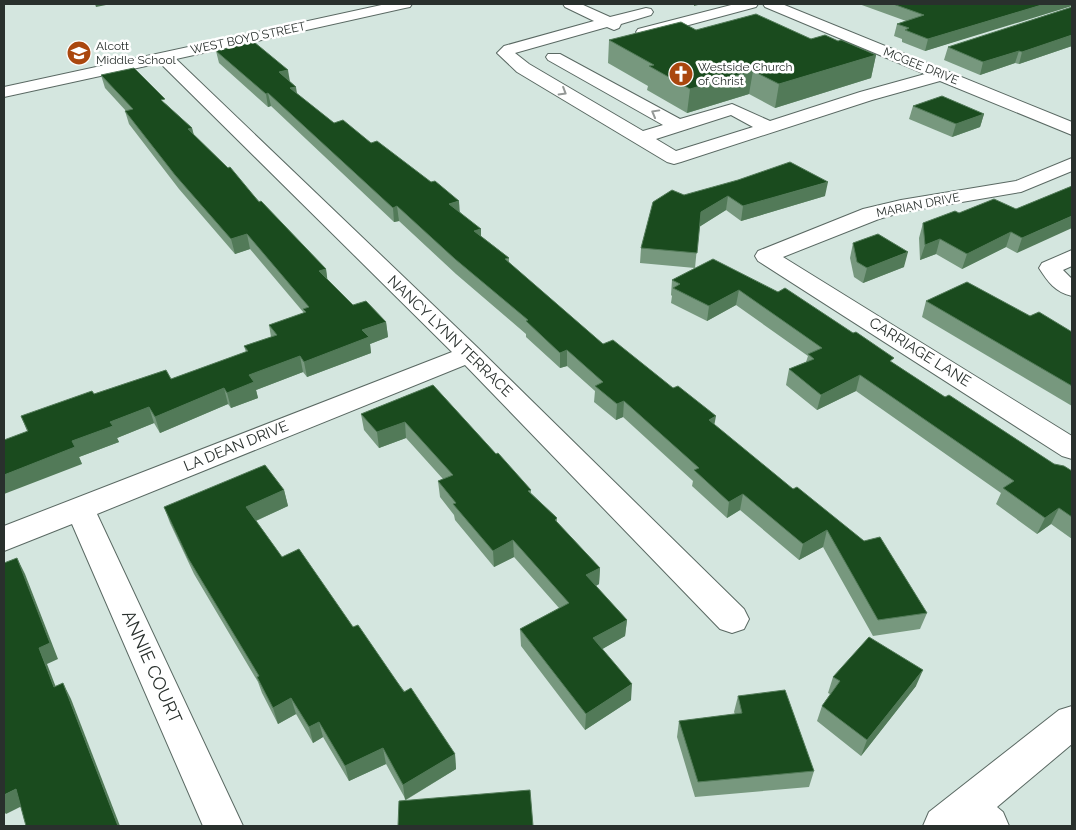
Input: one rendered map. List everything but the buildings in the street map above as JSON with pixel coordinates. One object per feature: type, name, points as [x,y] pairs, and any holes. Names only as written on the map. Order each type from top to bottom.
[{"type":"street","name":"WEST BOYD STREET","points":[[4,92],[57,73],[164,57],[405,4]]},
{"type":"street","points":[[570,4],[608,22],[624,36],[751,4]]},
{"type":"street","name":"MCGEE DRIVE","points":[[770,4],[1072,129]]},
{"type":"street","points":[[646,12],[510,48],[505,53],[523,68],[674,158],[768,127],[941,75]]},
{"type":"street","points":[[236,28],[254,37]]},
{"type":"street","points":[[522,66],[571,52]]},
{"type":"street","points":[[554,56],[678,126]]},
{"type":"street","points":[[913,63],[934,56]]},
{"type":"street","name":"NANCY LYNN TERRACE","points":[[164,57],[469,354],[732,619]]},
{"type":"street","points":[[641,138],[732,109],[768,127]]},
{"type":"street","name":"MARIAN DRIVE","points":[[766,256],[871,214],[901,206],[1021,186],[1072,164]]},
{"type":"street","name":"CARRIAGE LANE","points":[[766,256],[1072,449]]},
{"type":"street","points":[[1072,257],[1050,268],[1059,281],[1072,289]]},
{"type":"street","name":"LA DEAN DRIVE","points":[[4,539],[469,354]]},
{"type":"street","name":"ANNIE COURT","points":[[80,509],[223,826]]},
{"type":"street","points":[[967,820],[1069,730]]},
{"type":"place","name":"Alcott Middle School","points":[[79,53]]},
{"type":"place","name":"Westside Church of Christ","points":[[681,74]]}]
